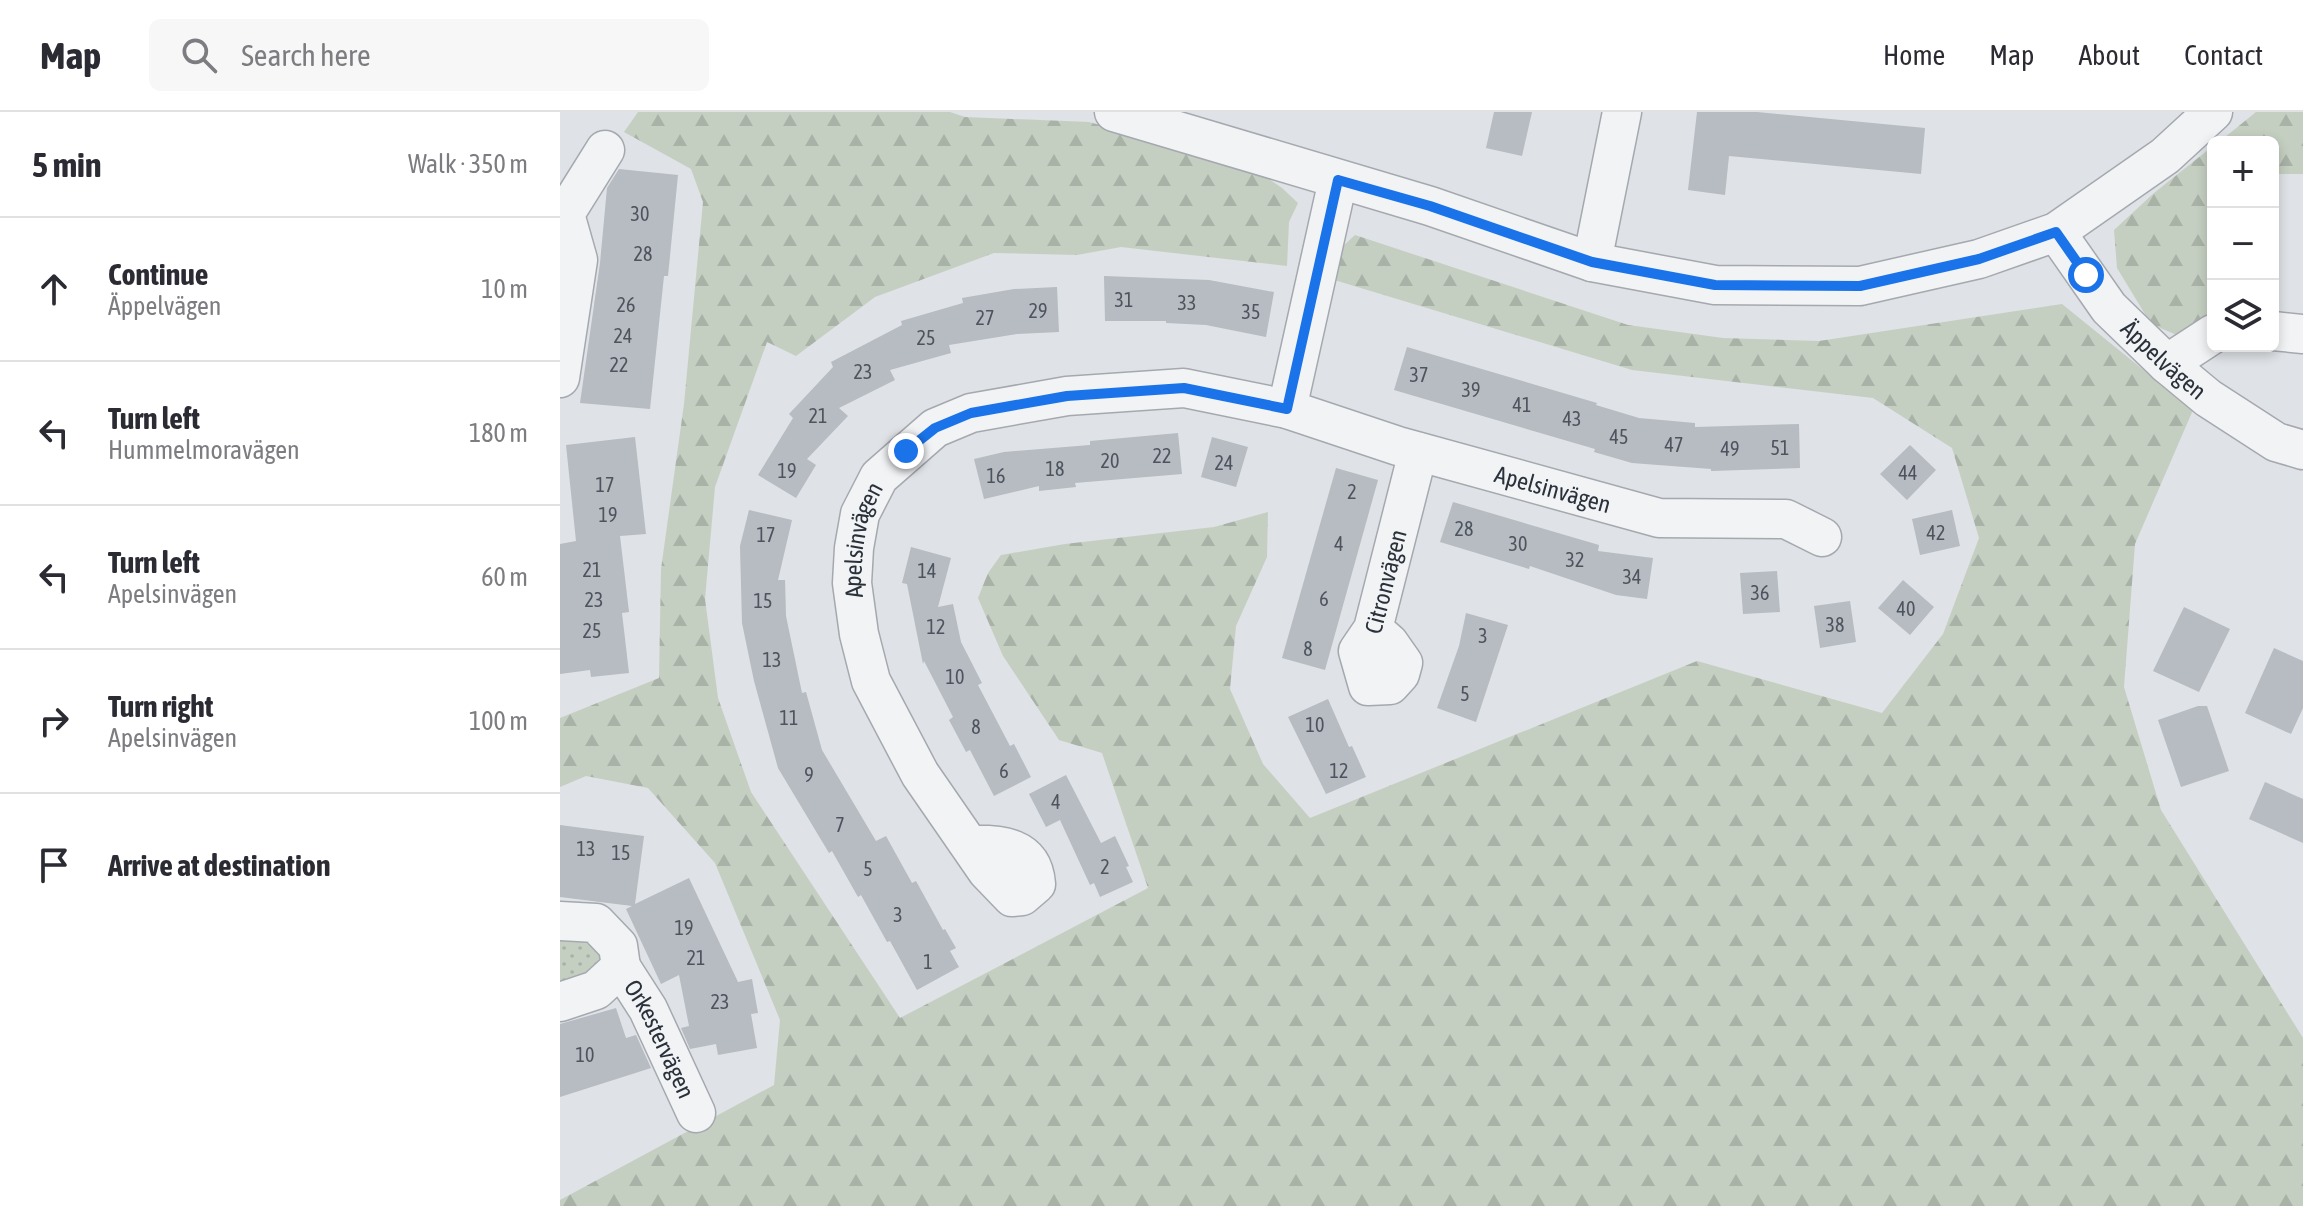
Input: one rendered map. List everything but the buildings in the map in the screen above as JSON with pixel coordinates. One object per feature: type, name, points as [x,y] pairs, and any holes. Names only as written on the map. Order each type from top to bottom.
[{"type":"street","points":[[1114,112],[1430,206],[1592,262],[1715,285],[1860,286],[1979,259],[2056,232],[2165,156],[2213,112]]},
{"type":"street","points":[[1592,262],[1622,112]]},
{"type":"street","points":[[560,378],[567,338],[565,301],[578,260],[562,214],[605,150]]},
{"type":"street","points":[[1287,409],[1338,180]]},
{"type":"street","name":"Äppelvägen","points":[[2056,232],[2109,308],[2167,364],[2208,398],[2276,442],[2303,450]]},
{"type":"street","points":[[2279,332],[2303,334]]},
{"type":"street","points":[[2167,364],[2207,338]]},
{"type":"street","name":"Apelsinvägen","points":[[1012,897],[987,871],[920,774],[871,681],[859,634],[852,583],[860,514],[879,477],[935,428],[971,413],[1067,396],[1184,388],[1287,409],[1418,452],[1659,518],[1786,519],[1822,537]]},
{"type":"street","name":"Citronvägen","points":[[1390,685],[1368,686],[1358,651],[1373,629],[1418,452]]},
{"type":"street","name":"Orkestervägen","points":[[560,921],[596,923],[618,946],[621,967],[648,1009],[696,1113]]},
{"type":"street","name":"Orkestervägen","points":[[560,1002],[596,990],[621,967]]},
{"type":"green space","points":[[638,112],[950,112],[965,117],[1089,122],[1250,166],[1298,203],[1289,222],[1287,266],[1121,247],[1077,255],[994,253],[875,297],[796,356],[767,342],[715,487],[705,599],[718,698],[751,792],[900,1018],[1148,888],[1102,753],[1059,740],[1003,656],[978,598],[988,573],[1001,555],[1065,544],[1214,527],[1268,512],[1267,557],[1236,626],[1230,689],[1263,764],[1310,818],[1697,661],[1882,713],[1943,634],[1979,538],[1952,448],[1873,398],[1632,370],[1331,279],[1342,247],[1355,235],[1628,325],[1723,338],[1819,341],[2062,304],[2193,410],[2135,544],[2124,687],[2161,810],[2303,1038],[2303,1206],[560,1206],[560,1200],[774,1085],[780,1020],[715,863],[648,788],[586,776],[560,787],[560,718],[659,678],[661,569],[684,404],[703,202],[691,169],[624,132]]},
{"type":"green space","points":[[2256,112],[2303,112],[2303,174],[2279,174],[2279,136],[2226,136]]},
{"type":"green space","points":[[2207,151],[2207,314],[2179,336],[2151,324],[2117,268],[2114,230]]},
{"type":"green space","points":[[560,932],[594,939],[601,955],[599,972],[560,995]]},
{"type":"route","points":[[906,451],[935,428],[971,413],[1067,396],[1184,388],[1287,409],[1338,180],[1430,206],[1592,262],[1715,285],[1860,286],[1979,259],[2056,232],[2086,275]]}]
